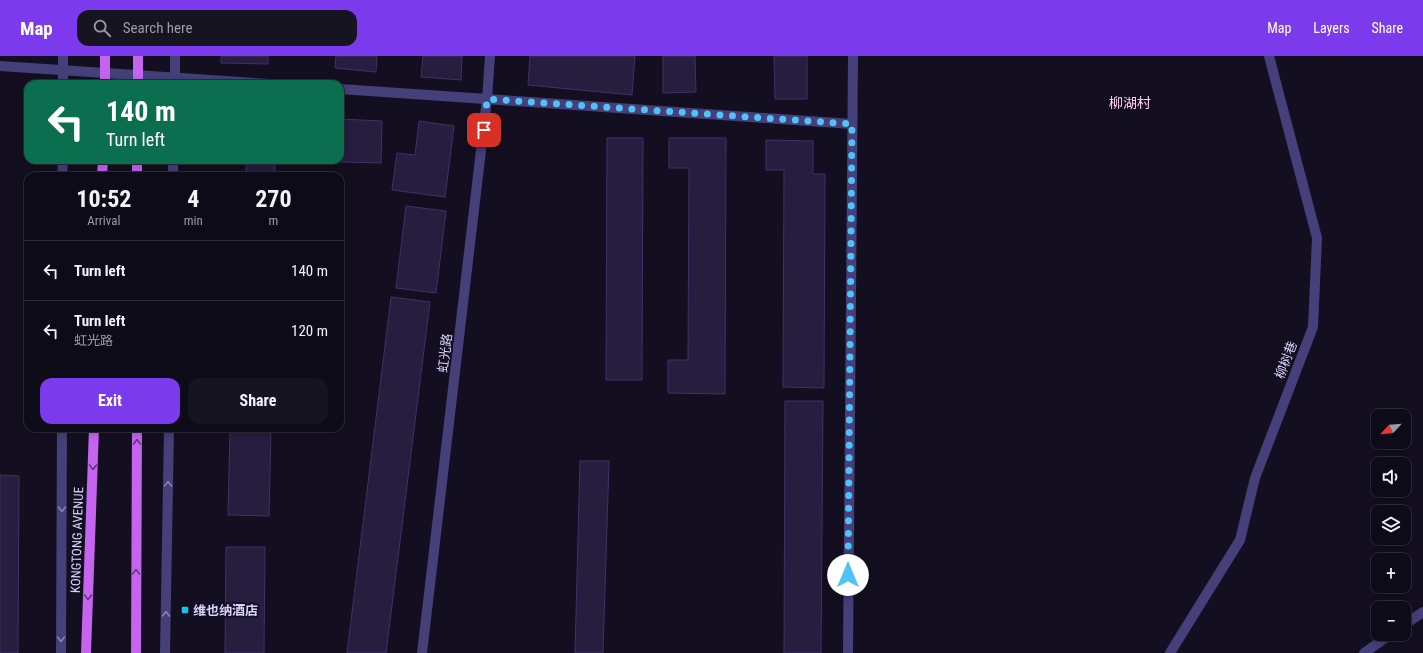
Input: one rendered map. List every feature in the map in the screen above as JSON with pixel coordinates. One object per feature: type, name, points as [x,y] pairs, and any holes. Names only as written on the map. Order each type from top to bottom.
[{"type":"main road","points":[[105,80],[106,56]]},
{"type":"main road","points":[[138,56],[138,80]]},
{"type":"main road","name":"KONGTONG AVENUE","points":[[86,653],[94,432]]},
{"type":"main road","points":[[136,653],[137,432]]},
{"type":"street","points":[[63,56],[63,80]]},
{"type":"street","points":[[175,56],[175,80]]},
{"type":"street","name":"虹光路","points":[[422,653],[487,99],[490,56]]},
{"type":"street","points":[[848,653],[853,56]]},
{"type":"street","name":"柳树巷","points":[[1170,653],[1240,540],[1255,478],[1313,327],[1317,238],[1269,56]]},
{"type":"street","points":[[0,66],[105,73],[138,80]]},
{"type":"street","points":[[344,89],[852,124]]},
{"type":"street","points":[[61,653],[62,432]]},
{"type":"street","points":[[165,653],[169,432]]},
{"type":"street","points":[[1411,620],[1423,612]]},
{"type":"street","points":[[1364,653],[1381,641]]},
{"type":"building","points":[[221,56],[268,56],[268,64],[221,63]]},
{"type":"building","points":[[336,56],[377,56],[376,72],[335,68]]},
{"type":"building","points":[[423,56],[462,56],[461,80],[421,77]]},
{"type":"building","points":[[530,56],[635,56],[632,95],[528,85]]},
{"type":"building","points":[[663,56],[695,56],[696,92],[663,93]]},
{"type":"building","points":[[774,56],[807,56],[807,99],[775,99]]},
{"type":"building","points":[[344,119],[382,121],[381,163],[344,162]]},
{"type":"building","points":[[419,121],[454,126],[445,197],[392,190],[397,153],[415,155]]},
{"type":"building","points":[[607,138],[643,138],[642,380],[606,380]]},
{"type":"building","points":[[669,138],[726,138],[725,394],[668,393],[668,360],[688,360],[689,168],[669,168]]},
{"type":"building","points":[[766,140],[813,141],[813,174],[825,174],[824,388],[783,387],[784,170],[766,170]]},
{"type":"building","points":[[246,164],[275,164],[275,172],[246,172]]},
{"type":"building","points":[[406,206],[446,211],[436,293],[396,288]]},
{"type":"building","points":[[391,297],[430,302],[386,653],[347,653]]},
{"type":"building","points":[[785,401],[823,401],[821,653],[784,653]]},
{"type":"building","points":[[230,432],[271,432],[269,516],[228,515]]},
{"type":"building","points":[[580,461],[609,461],[603,653],[575,653]]},
{"type":"building","points":[[0,475],[19,476],[18,653],[0,653]]},
{"type":"building","points":[[226,547],[265,547],[264,653],[225,653]]},
{"type":"place","name":"维也纳酒店","points":[[185,610]]},
{"type":"district","name":"柳湖村","points":[[1130,103]]},
{"type":"route","points":[[484,130],[487,99],[852,124],[848,575]]}]
